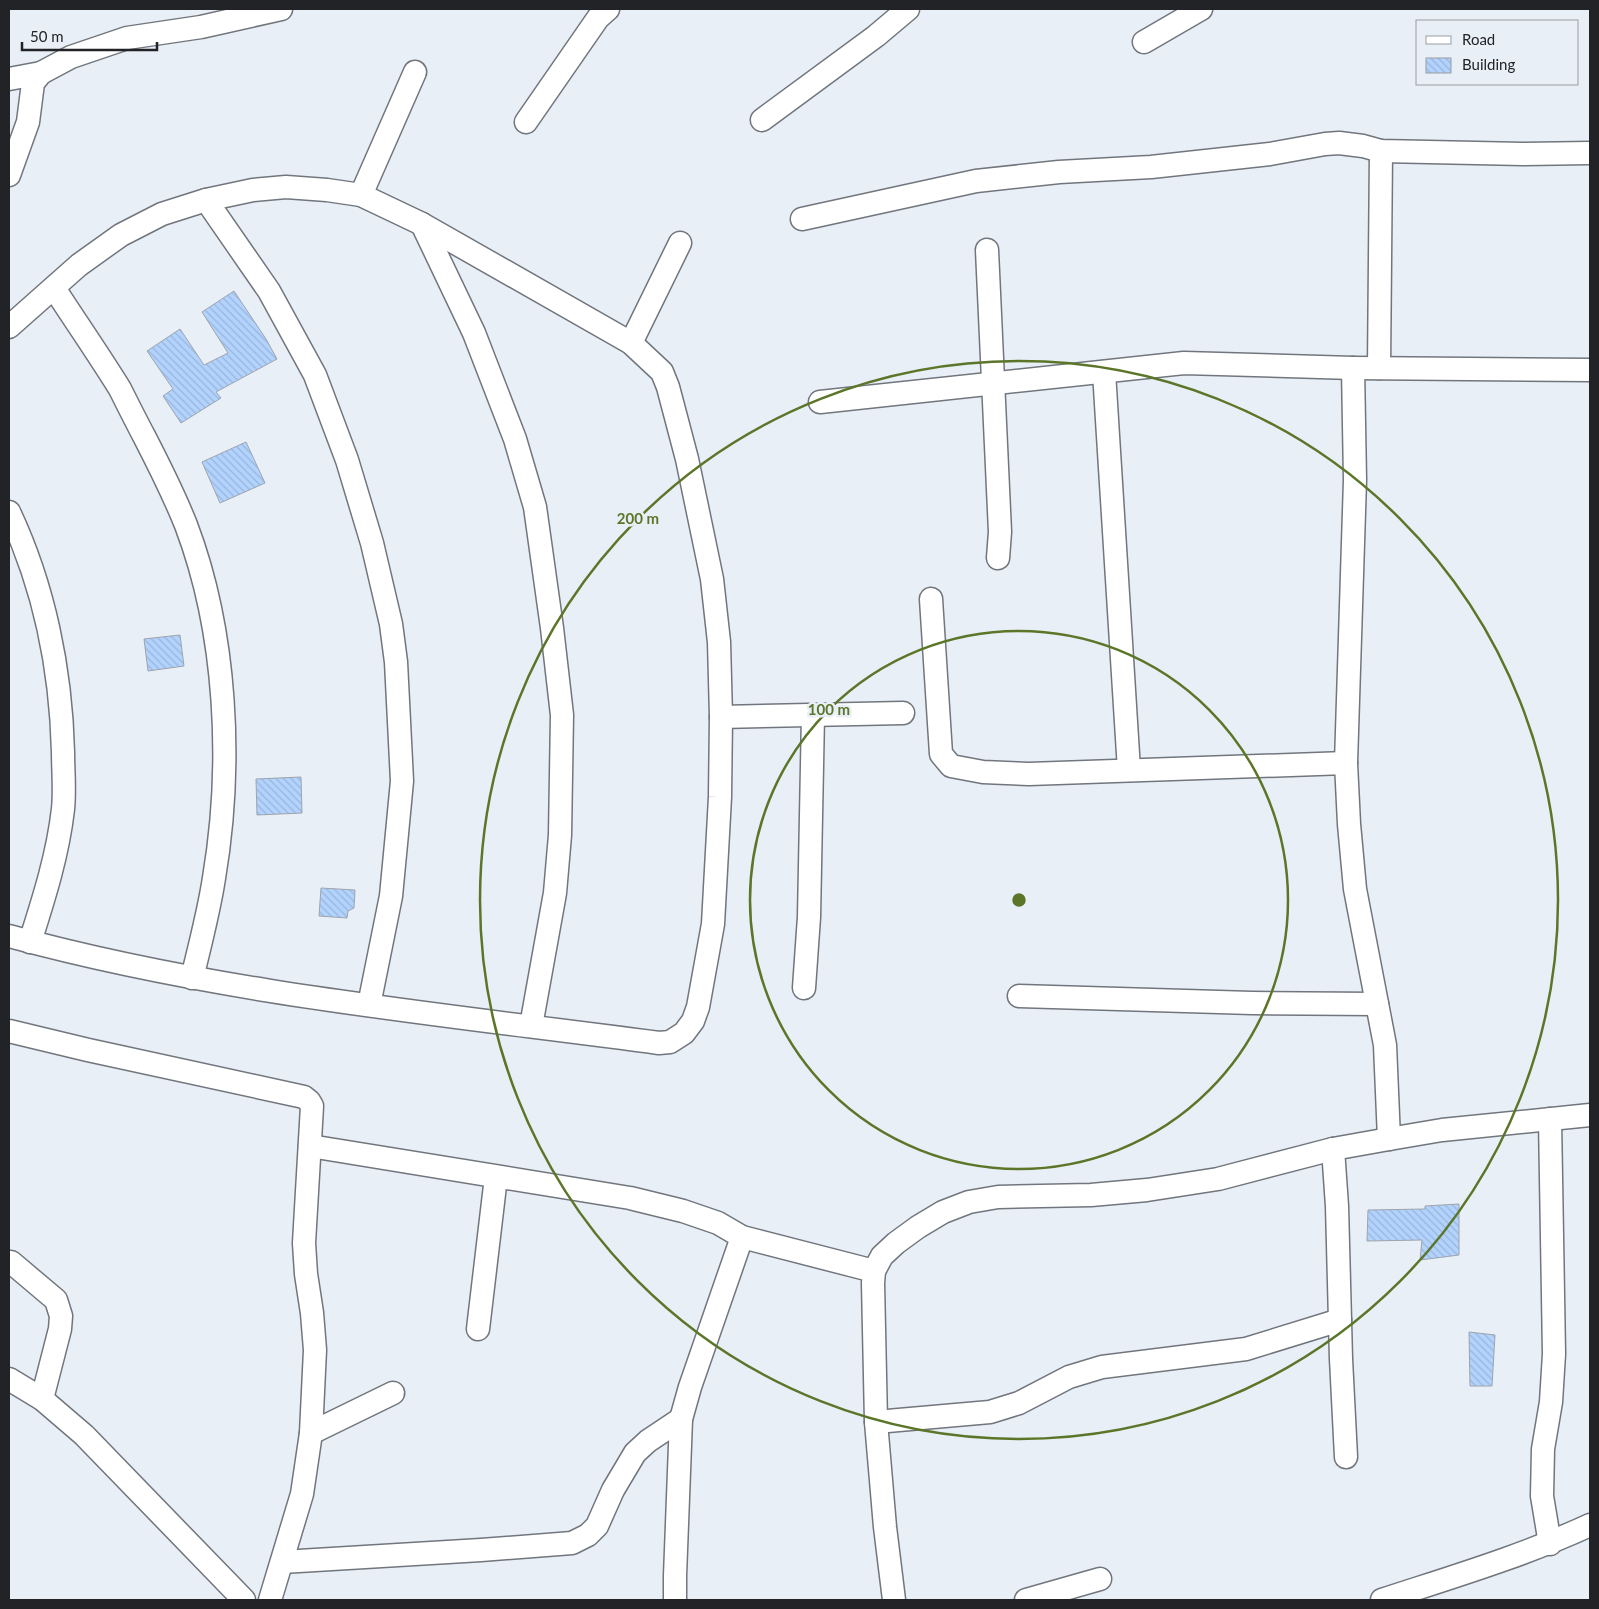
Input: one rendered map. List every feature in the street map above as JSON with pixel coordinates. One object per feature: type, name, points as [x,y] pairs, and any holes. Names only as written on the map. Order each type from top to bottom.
[{"type":"street","points":[[9,79],[40,73],[71,57],[127,38],[201,27],[281,9]]},
{"type":"street","points":[[526,122],[598,18],[608,9]]},
{"type":"street","points":[[762,120],[876,36],[908,9]]},
{"type":"street","points":[[1144,42],[1201,9]]},
{"type":"street","points":[[361,195],[415,72]]},
{"type":"street","points":[[10,169],[28,122],[33,83],[40,73]]},
{"type":"street","points":[[802,219],[976,181],[1059,172],[1151,167],[1270,154],[1324,144],[1339,143],[1363,146],[1381,151],[1523,154],[1590,153]]},
{"type":"street","points":[[1379,368],[1381,151]]},
{"type":"street","points":[[9,327],[79,265],[121,235],[162,214],[206,200],[253,190],[286,188],[327,190],[361,195],[422,224],[632,343],[662,372],[668,387],[687,459],[712,579],[719,642],[721,717],[720,797],[713,924],[698,1007],[693,1021],[679,1038],[670,1042],[659,1044],[369,1005],[192,978],[9,936]]},
{"type":"street","points":[[206,200],[269,291],[315,375],[353,479],[372,543],[391,624],[396,662],[402,781],[391,896],[369,1005]]},
{"type":"street","points":[[422,224],[474,333],[520,454],[535,507],[552,628],[562,715],[560,835],[554,893],[531,1026]]},
{"type":"street","points":[[632,343],[680,243]]},
{"type":"street","points":[[987,250],[1000,532],[998,558]]},
{"type":"street","points":[[54,288],[120,390],[162,471],[186,524],[207,592],[224,714],[225,749],[223,799],[214,879],[192,978]]},
{"type":"street","points":[[820,402],[1184,364],[1353,368],[1590,370]]},
{"type":"street","points":[[1353,368],[1355,480],[1346,763],[1355,889],[1385,1045],[1389,1139]]},
{"type":"street","points":[[1104,372],[1129,770]]},
{"type":"street","points":[[9,512],[30,564],[44,608],[62,716],[63,791],[61,822],[52,870],[30,942]]},
{"type":"street","points":[[931,599],[941,754],[951,766],[982,772],[1005,773],[1346,763]]},
{"type":"street","points":[[721,717],[903,712]]},
{"type":"street","points":[[804,988],[809,917],[814,715]]},
{"type":"street","points":[[1019,996],[1252,1003],[1377,1004]]},
{"type":"street","points":[[9,1031],[304,1097],[312,1106],[304,1243],[315,1350],[311,1433],[302,1494],[270,1600]]},
{"type":"street","points":[[894,1600],[885,1527],[876,1422],[873,1283],[874,1271],[882,1256],[918,1227],[942,1212],[969,1202],[998,1196],[1091,1195],[1147,1190],[1218,1179],[1333,1149],[1442,1130],[1590,1115]]},
{"type":"street","points":[[1550,1119],[1554,1354],[1550,1402],[1543,1449],[1542,1496],[1550,1544]]},
{"type":"street","points":[[310,1146],[630,1198],[664,1206],[718,1223],[742,1237],[874,1271]]},
{"type":"street","points":[[1333,1149],[1338,1206],[1340,1320],[1346,1457]]},
{"type":"street","points":[[478,1329],[496,1177]]},
{"type":"street","points":[[675,1600],[681,1419],[690,1386],[742,1237]]},
{"type":"street","points":[[10,1262],[56,1300],[61,1316],[60,1329],[42,1399]]},
{"type":"street","points":[[876,1422],[990,1412],[1019,1403],[1069,1377],[1102,1367],[1246,1349],[1340,1320]]},
{"type":"street","points":[[9,1379],[42,1399],[84,1435],[244,1600]]},
{"type":"street","points":[[311,1433],[392,1393]]},
{"type":"street","points":[[282,1562],[572,1543],[588,1535],[597,1526],[613,1490],[635,1453],[648,1441],[681,1419]]},
{"type":"street","points":[[1382,1600],[1550,1544],[1590,1525]]},
{"type":"street","points":[[1026,1600],[1100,1579]]},
{"type":"building","points":[[234,291],[277,359],[216,392],[221,398],[181,423],[163,396],[173,389],[147,351],[180,329],[204,365],[228,353],[202,312]]},
{"type":"building","points":[[246,442],[265,483],[220,503],[202,462]]},
{"type":"building","points":[[180,635],[184,666],[148,671],[144,639]]},
{"type":"building","points":[[301,777],[302,813],[257,815],[256,779]]},
{"type":"building","points":[[321,888],[355,890],[354,908],[348,911],[347,918],[319,916]]},
{"type":"building","points":[[1459,1204],[1459,1255],[1420,1260],[1422,1240],[1367,1241],[1368,1210],[1425,1209],[1425,1206]]},
{"type":"building","points":[[1469,1332],[1495,1335],[1492,1386],[1470,1386]]}]
